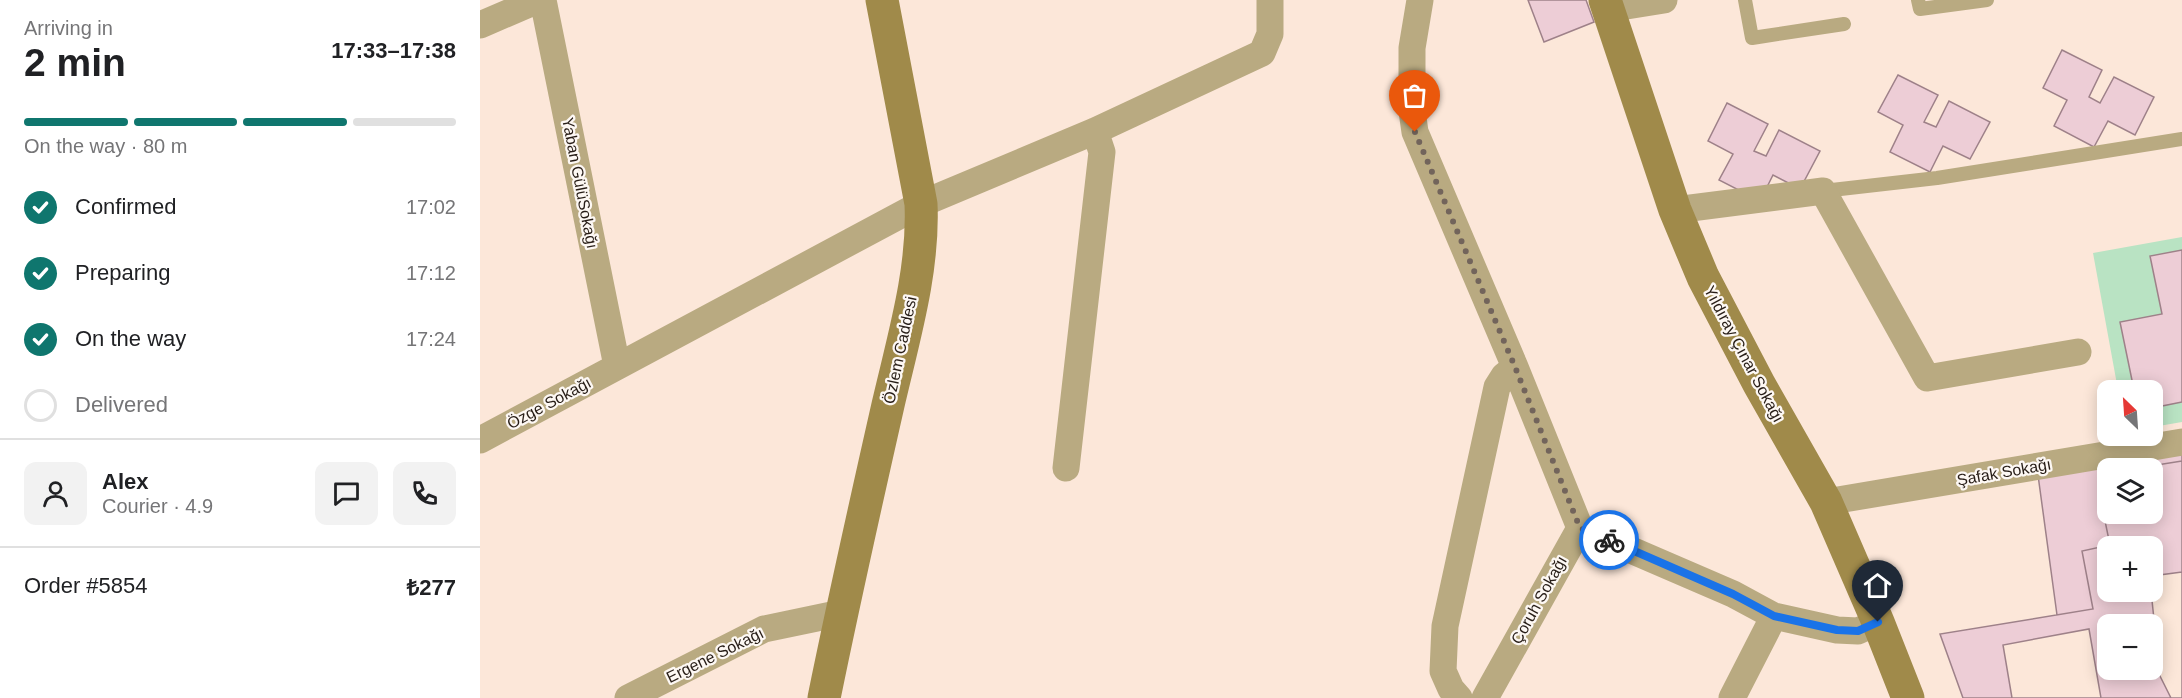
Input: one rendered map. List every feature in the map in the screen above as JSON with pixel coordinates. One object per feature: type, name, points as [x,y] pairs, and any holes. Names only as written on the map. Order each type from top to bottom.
[{"type":"street","points":[[480,26],[538,0]]},
{"type":"street","name":"Yaban GülüSokağı","points":[[543,0],[617,366]]},
{"type":"street","name":"Özlem Caddesi","points":[[824,698],[908,317],[922,232],[921,204],[882,0]]},
{"type":"street","name":"Özge Sokağı","points":[[480,440],[921,204],[1095,131],[1262,53],[1270,34],[1270,0]]},
{"type":"street","points":[[1420,0],[1412,48],[1412,111],[1415,132],[1515,367],[1580,528],[1722,589],[1774,616],[1837,630],[1858,631],[1878,622]]},
{"type":"street","points":[[1606,5],[1664,0]]},
{"type":"street","name":"Yıldıray Çınar Sokağı","points":[[1606,5],[1675,210],[1703,277],[1826,502],[1908,698]]},
{"type":"street","points":[[1066,468],[1102,152],[1095,131]]},
{"type":"street","points":[[1675,210],[1823,191],[1927,378],[2078,352]]},
{"type":"street","points":[[1459,698],[1451,689],[1443,671],[1445,626],[1497,387],[1504,376],[1515,367]]},
{"type":"street","name":"Şafak Sokağı","points":[[1826,502],[2182,442]]},
{"type":"street","name":"Çoruh Sokağı","points":[[1485,698],[1580,528]]},
{"type":"street","name":"Ergene Sokağı","points":[[628,698],[764,629],[841,613]]},
{"type":"street","points":[[1732,698],[1774,616]]},
{"type":"lane","points":[[1745,0],[1752,38],[1844,24]]},
{"type":"lane","points":[[1918,0],[1920,9],[1987,0]]},
{"type":"lane","points":[[1823,191],[1937,178],[2182,139]]},
{"type":"green space","points":[[2182,237],[2182,422],[2163,425],[2163,380],[2116,380],[2093,253]]},
{"type":"building","points":[[1528,0],[1586,0],[1594,22],[1544,42]]},
{"type":"building","points":[[2062,50],[2102,70],[2089,97],[2100,103],[2114,77],[2154,97],[2135,135],[2108,121],[2094,147],[2054,126],[2067,100],[2043,88]]},
{"type":"building","points":[[1898,75],[1938,95],[1924,122],[1936,127],[1949,101],[1990,122],[1970,159],[1943,146],[1930,172],[1890,152],[1903,125],[1878,112]]},
{"type":"building","points":[[1727,103],[1768,124],[1754,151],[1766,156],[1779,130],[1820,151],[1800,189],[1773,175],[1760,201],[1719,180],[1733,154],[1708,141]]},
{"type":"building","points":[[2182,250],[2182,402],[2163,406],[2163,380],[2132,380],[2120,322],[2162,314],[2150,256]]},
{"type":"building","points":[[2182,448],[2182,461],[2163,464],[2163,458],[2129,458]]},
{"type":"building","points":[[2182,461],[2182,698],[1963,698],[1940,634],[2093,609],[2082,551],[2097,548],[2097,602],[2163,602],[2163,536],[2108,536],[2106,524],[2163,524],[2163,464]]},
{"type":"building","points":[[2097,464],[2097,524],[2106,524],[2108,536],[2097,536],[2097,548],[2082,551],[2093,609],[2057,615],[2038,475]]},
{"type":"building","points":[[2182,572],[2182,698],[2171,698],[2162,680],[2163,614],[2153,614],[2152,602],[2163,602],[2163,575]]},
{"type":"building","points":[[2089,629],[2101,698],[2012,698],[2003,645]]},
{"type":"way so far","points":[[1415,132],[1515,367],[1580,528],[1609,540]]},
{"type":"route","points":[[1609,540],[1733,594],[1774,616],[1837,630],[1858,631],[1878,622]]}]
